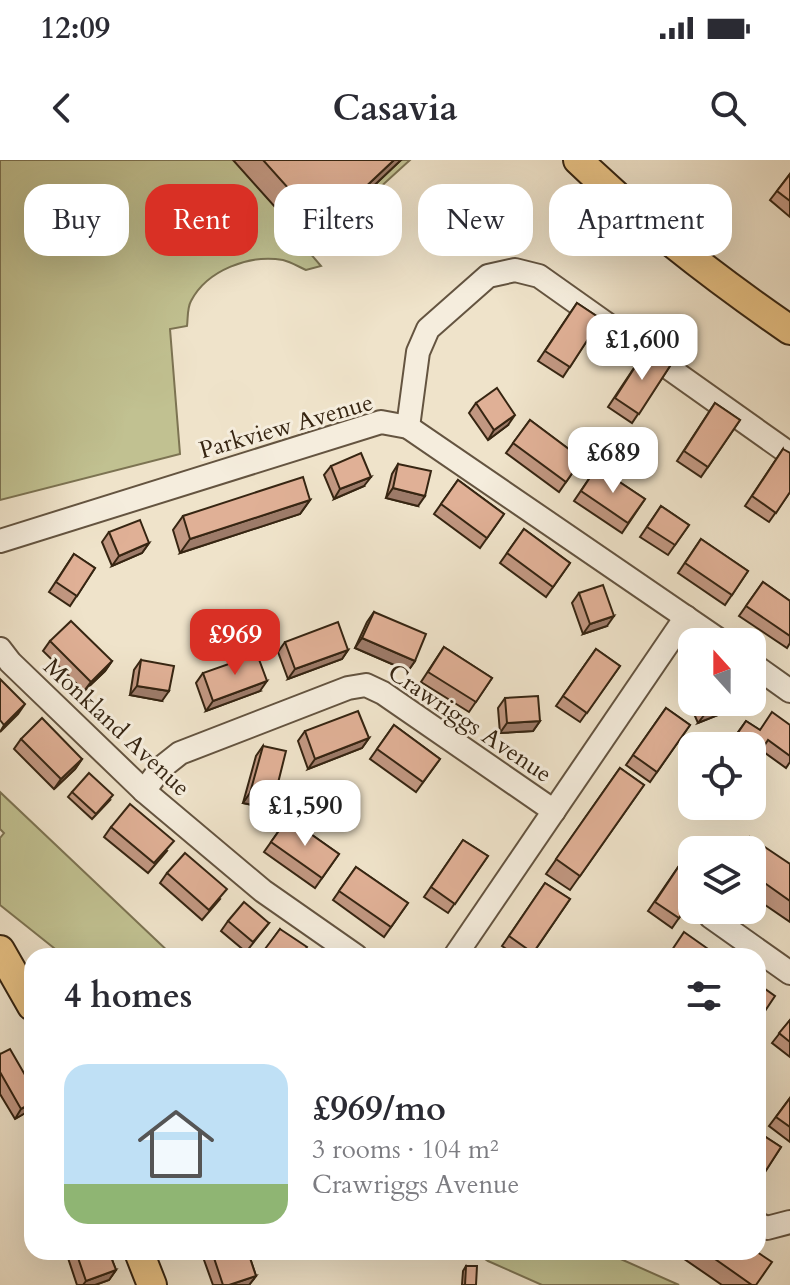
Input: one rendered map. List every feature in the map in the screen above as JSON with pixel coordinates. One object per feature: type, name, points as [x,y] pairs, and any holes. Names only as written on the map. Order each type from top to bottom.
[{"type":"main road","points":[[578,160],[732,290],[790,330]]},
{"type":"main road","points":[[0,950],[24,992]]},
{"type":"main road","points":[[142,1260],[152,1285]]},
{"type":"street","points":[[408,427],[418,352],[428,329],[488,276],[515,270],[539,276],[790,454]]},
{"type":"street","name":"Parkview Avenue","points":[[0,541],[381,422],[408,427],[702,628]]},
{"type":"street","points":[[460,948],[686,617]]},
{"type":"street","name":"Monkland Avenue","points":[[0,649],[144,791],[263,891],[345,948]]},
{"type":"street","points":[[766,674],[790,691]]},
{"type":"street","name":"Crawriggs Avenue","points":[[144,791],[161,768],[180,753],[348,688],[366,685],[383,693],[554,811]]},
{"type":"street","points":[[721,924],[755,948]]},
{"type":"street","points":[[766,956],[790,973]]},
{"type":"street","points":[[766,1228],[790,1222]]},
{"type":"green space","points":[[0,160],[410,160],[384,184],[274,184],[274,256],[312,256],[321,266],[306,270],[283,260],[244,262],[218,273],[198,290],[188,310],[187,326],[170,329],[180,454],[0,500]]},
{"type":"green space","points":[[0,792],[165,948],[54,948],[0,905],[0,838],[4,833],[0,829]]},
{"type":"green space","points":[[623,1260],[679,1285],[542,1285],[488,1261]]},
{"type":"building","points":[[263,160],[394,160],[369,184],[284,184]]},
{"type":"building","points":[[790,174],[790,201],[777,191]]},
{"type":"building","points":[[577,303],[601,319],[570,367],[545,351]]},
{"type":"building","points":[[646,350],[670,366],[639,414],[615,398]]},
{"type":"building","points":[[497,388],[515,415],[494,430],[476,403]]},
{"type":"building","points":[[715,403],[740,420],[708,467],[684,451]]},
{"type":"building","points":[[530,420],[582,459],[566,482],[513,443]]},
{"type":"building","points":[[783,449],[790,453],[790,492],[776,513],[752,496]]},
{"type":"building","points":[[361,453],[371,477],[340,489],[331,466]]},
{"type":"building","points":[[398,464],[431,471],[425,496],[393,488]]},
{"type":"building","points":[[597,467],[645,499],[628,523],[581,491]]},
{"type":"building","points":[[303,477],[310,500],[190,539],[183,516]]},
{"type":"building","points":[[458,480],[504,514],[487,538],[441,504]]},
{"type":"building","points":[[661,506],[689,525],[675,545],[647,527]]},
{"type":"building","points":[[140,520],[149,543],[119,556],[109,532]]},
{"type":"building","points":[[524,529],[570,563],[553,587],[507,553]]},
{"type":"building","points":[[701,539],[748,571],[732,595],[685,563]]},
{"type":"building","points":[[74,554],[95,568],[77,596],[56,582]]},
{"type":"building","points":[[763,582],[790,601],[790,636],[746,606]]},
{"type":"building","points":[[603,585],[614,616],[590,624],[579,593]]},
{"type":"building","points":[[374,612],[426,634],[415,661],[362,638]]},
{"type":"building","points":[[71,621],[112,661],[91,682],[50,641]]},
{"type":"building","points":[[338,622],[348,650],[295,669],[285,642]]},
{"type":"building","points":[[444,647],[492,678],[476,702],[428,672]]},
{"type":"building","points":[[596,649],[620,666],[587,713],[563,696]]},
{"type":"building","points":[[257,654],[267,681],[213,701],[203,673]]},
{"type":"building","points":[[141,660],[174,666],[169,691],[137,686]]},
{"type":"building","points":[[0,679],[25,704],[4,725],[0,720]]},
{"type":"building","points":[[538,696],[540,721],[507,723],[505,698]]},
{"type":"building","points":[[666,708],[690,725],[685,732],[678,732],[678,742],[657,772],[633,755]]},
{"type":"building","points":[[358,711],[369,738],[315,759],[305,731]]},
{"type":"building","points":[[772,712],[790,725],[790,756],[768,740],[766,743],[766,732],[738,732],[746,721],[760,730]]},
{"type":"building","points":[[42,718],[82,759],[61,779],[21,739]]},
{"type":"building","points":[[394,725],[440,759],[423,782],[377,749]]},
{"type":"building","points":[[263,746],[286,751],[274,799],[250,793]]},
{"type":"building","points":[[620,768],[644,785],[580,876],[556,859]]},
{"type":"building","points":[[89,773],[113,795],[96,814],[72,792]]},
{"type":"building","points":[[130,804],[174,841],[154,863],[111,827]]},
{"type":"building","points":[[288,818],[339,854],[322,878],[271,842]]},
{"type":"building","points":[[463,840],[488,856],[455,904],[431,887]]},
{"type":"building","points":[[766,848],[790,864],[790,901],[766,884]]},
{"type":"building","points":[[185,853],[227,889],[209,910],[167,873]]},
{"type":"building","points":[[356,867],[408,903],[391,927],[339,891]]},
{"type":"building","points":[[678,868],[678,917],[655,902]]},
{"type":"building","points":[[545,883],[570,899],[536,948],[526,948],[509,936]]},
{"type":"building","points":[[244,902],[269,923],[253,942],[228,921]]},
{"type":"building","points":[[280,929],[307,947],[306,948],[266,948]]},
{"type":"building","points":[[684,932],[707,948],[673,948]]},
{"type":"building","points":[[766,990],[775,996],[766,1010]]},
{"type":"building","points":[[790,1020],[790,1042],[779,1033]]},
{"type":"building","points":[[10,1049],[24,1073],[24,1107],[21,1109],[0,1072],[0,1054]]},
{"type":"building","points":[[790,1098],[790,1127],[776,1117]]},
{"type":"building","points":[[766,1137],[781,1147],[766,1170]]},
{"type":"building","points":[[766,1258],[772,1262],[756,1285],[716,1260]]},
{"type":"building","points":[[79,1260],[112,1260],[116,1270],[86,1281]]},
{"type":"building","points":[[215,1260],[251,1260],[256,1276],[223,1285]]},
{"type":"building","points":[[466,1266],[477,1266],[476,1285],[465,1285]]}]
